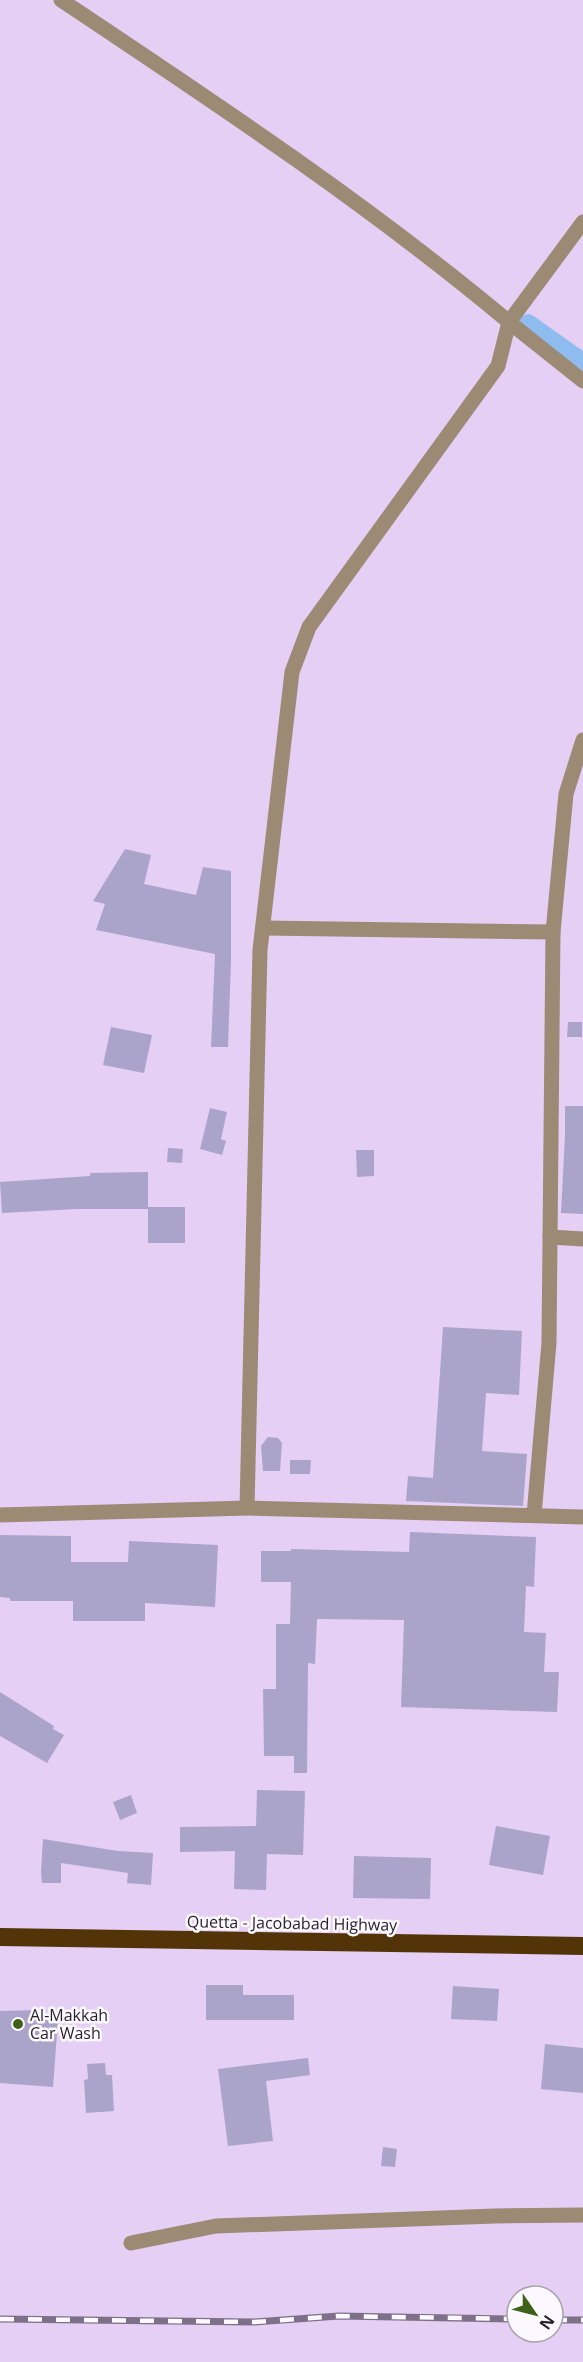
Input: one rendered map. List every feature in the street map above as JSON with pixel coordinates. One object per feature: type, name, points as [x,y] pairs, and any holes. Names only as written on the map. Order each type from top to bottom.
[{"type":"highway","name":"Quetta - Jacobabad Highway","points":[[0,1937],[583,1946]]},
{"type":"street","points":[[61,0],[196,90],[341,192],[583,381]]},
{"type":"street","points":[[247,1509],[260,950],[292,672],[309,627],[498,366],[509,322],[583,222]]},
{"type":"street","points":[[534,1515],[549,1343],[553,932],[566,795],[583,740]]},
{"type":"street","points":[[262,928],[553,932]]},
{"type":"street","points":[[550,1237],[583,1239]]},
{"type":"street","points":[[0,1515],[247,1509],[583,1517]]},
{"type":"street","points":[[131,2243],[216,2226],[495,2216],[583,2216]]},
{"type":"building","points":[[125,849],[151,855],[144,884],[196,895],[203,867],[231,871],[228,1047],[211,1047],[215,954],[96,930],[105,904],[93,901]]},
{"type":"building","points":[[568,1022],[582,1022],[582,1037],[567,1037]]},
{"type":"building","points":[[111,1027],[152,1035],[144,1073],[103,1065]]},
{"type":"building","points":[[565,1106],[583,1106],[583,1214],[561,1213]]},
{"type":"building","points":[[210,1108],[227,1112],[221,1139],[226,1141],[222,1155],[200,1149]]},
{"type":"building","points":[[168,1148],[183,1149],[182,1163],[167,1162]]},
{"type":"building","points":[[356,1150],[374,1150],[374,1176],[357,1177]]},
{"type":"building","points":[[148,1172],[148,1209],[77,1209],[2,1213],[0,1182],[90,1176],[90,1173]]},
{"type":"building","points":[[148,1207],[185,1207],[185,1243],[148,1243]]},
{"type":"building","points":[[443,1327],[522,1331],[519,1395],[486,1393],[482,1451],[527,1454],[523,1506],[406,1501],[408,1476],[433,1478]]},
{"type":"building","points":[[268,1437],[278,1438],[282,1443],[280,1471],[263,1471],[261,1446]]},
{"type":"building","points":[[290,1460],[311,1460],[310,1474],[290,1474]]},
{"type":"building","points":[[410,1532],[536,1537],[534,1587],[526,1586],[524,1632],[546,1633],[544,1672],[559,1672],[557,1712],[401,1707],[404,1620],[317,1619],[315,1664],[308,1663],[307,1773],[294,1773],[294,1756],[264,1756],[263,1689],[276,1689],[276,1624],[290,1624],[291,1582],[261,1582],[261,1551],[291,1551],[291,1549],[409,1552]]},
{"type":"building","points":[[0,1535],[71,1536],[71,1562],[128,1562],[129,1541],[218,1545],[215,1607],[145,1603],[145,1621],[73,1621],[73,1601],[10,1601],[10,1598],[0,1597]]},
{"type":"building","points":[[0,1692],[54,1726],[53,1729],[64,1735],[47,1763],[0,1736]]},
{"type":"building","points":[[257,1790],[305,1791],[303,1855],[267,1854],[266,1890],[234,1889],[235,1851],[180,1852],[180,1827],[256,1826]]},
{"type":"building","points":[[131,1795],[137,1813],[120,1820],[113,1802]]},
{"type":"building","points":[[496,1826],[550,1836],[543,1875],[489,1865]]},
{"type":"building","points":[[43,1839],[118,1851],[153,1853],[151,1885],[127,1883],[128,1873],[61,1863],[61,1883],[42,1883]]},
{"type":"building","points":[[354,1856],[431,1858],[430,1899],[353,1898]]},
{"type":"building","points":[[206,1985],[243,1985],[243,1995],[294,1995],[294,2020],[206,2020]]},
{"type":"building","points":[[453,1986],[499,1989],[497,2021],[451,2019]]},
{"type":"building","points":[[38,2010],[37,2019],[58,2020],[53,2087],[0,2083],[0,2011]]},
{"type":"building","points":[[545,2044],[583,2048],[583,2093],[541,2089]]},
{"type":"building","points":[[308,2058],[310,2075],[266,2081],[273,2141],[228,2146],[218,2069]]},
{"type":"building","points":[[105,2063],[106,2075],[112,2075],[114,2111],[86,2113],[84,2080],[88,2079],[87,2064]]},
{"type":"building","points":[[383,2147],[397,2149],[395,2167],[381,2166]]},
{"type":"waterway","points":[[528,323],[583,362]]},
{"type":"railway","points":[[0,2319],[254,2322],[339,2316],[505,2319]]},
{"type":"railway","points":[[565,2320],[583,2320]]},
{"type":"place","name":"Al-Makkah Car Wash","points":[[18,2024]]}]
